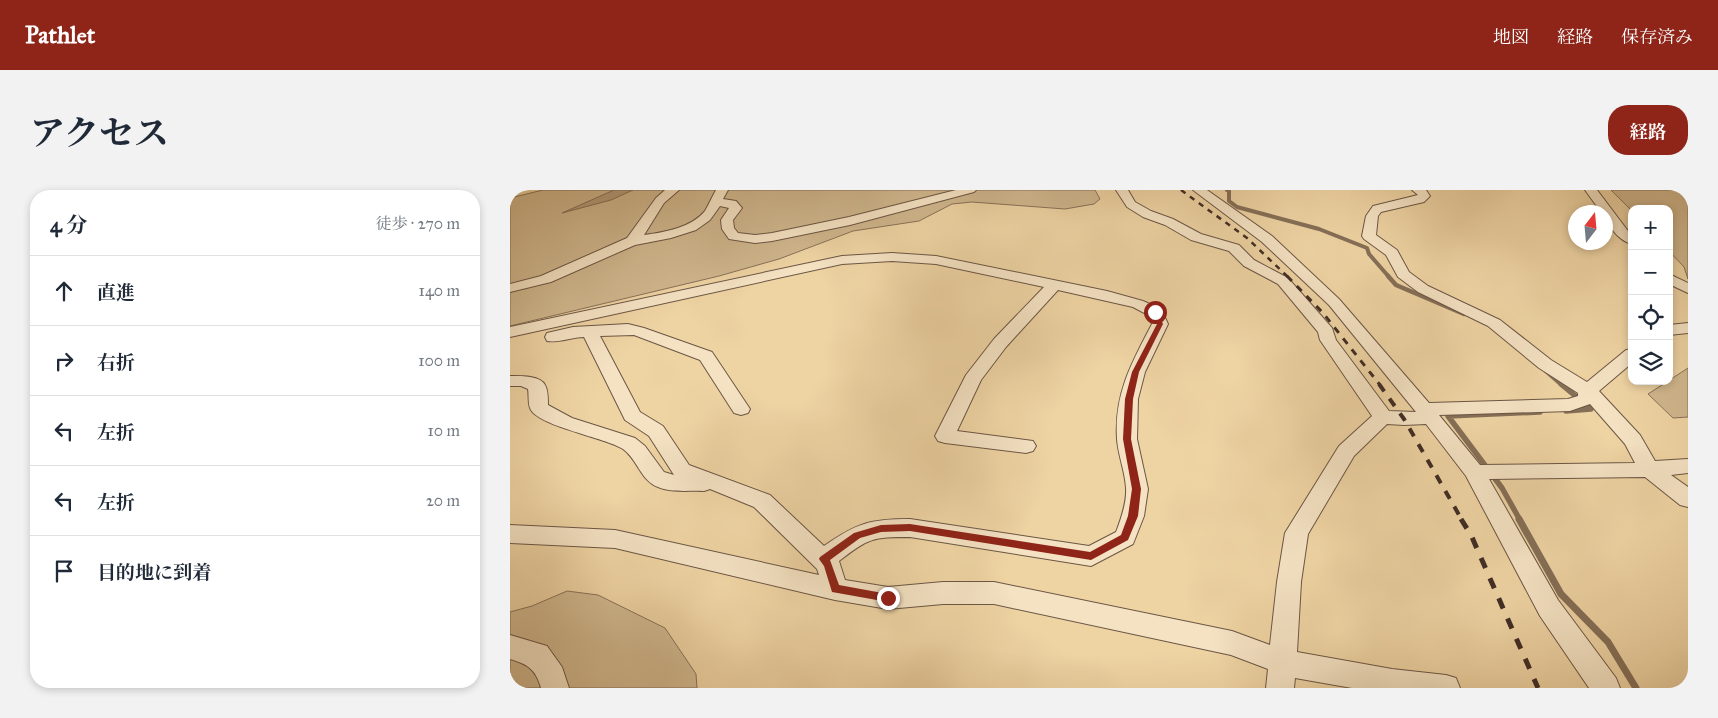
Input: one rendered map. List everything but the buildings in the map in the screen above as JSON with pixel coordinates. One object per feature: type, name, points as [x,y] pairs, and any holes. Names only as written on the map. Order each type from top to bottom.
[{"type":"street","points":[[632,241],[642,232],[658,200],[673,190]]},
{"type":"street","points":[[510,288],[546,279],[632,241],[660,237],[687,229],[705,219],[722,190]]},
{"type":"street","points":[[716,202],[732,204],[736,208],[727,220],[728,229],[734,236],[755,239],[850,221],[970,190]]},
{"type":"street","points":[[1122,190],[1131,204],[1147,214],[1168,222],[1196,237],[1234,248],[1249,263],[1283,281],[1326,331],[1328,340],[1383,417]]},
{"type":"street","points":[[1199,190],[1267,239],[1334,302],[1428,413],[1474,472],[1549,608],[1606,688]]},
{"type":"street","points":[[1418,190],[1424,196],[1420,200],[1377,209],[1372,216],[1369,236],[1392,253],[1403,274],[1423,290],[1494,323],[1544,364],[1588,391],[1633,440],[1649,469],[1688,498]]},
{"type":"street","points":[[1591,190],[1623,234],[1628,237]]},
{"type":"street","points":[[510,332],[842,260],[892,257],[936,260],[1138,304],[1155,312],[1160,324],[1136,372],[1129,399],[1127,439],[1137,489],[1133,516],[1125,538],[1091,556],[910,528],[881,528],[857,535],[824,559]]},
{"type":"street","points":[[1673,280],[1688,289]]},
{"type":"street","points":[[1026,446],[945,436],[972,379],[1000,343],[1054,285]]},
{"type":"street","points":[[1673,330],[1688,328]]},
{"type":"street","points":[[510,346],[573,332],[628,329],[638,331],[706,356],[741,409]]},
{"type":"street","points":[[590,332],[632,416],[656,431],[682,470],[762,502],[824,559],[828,564],[836,589]]},
{"type":"street","points":[[1282,675],[1288,582],[1297,533],[1346,451],[1383,417],[1404,419],[1428,413],[1570,405],[1586,399],[1588,391],[1628,357]]},
{"type":"street","points":[[510,381],[523,381],[538,386],[539,408],[565,422],[628,443],[638,451],[656,477],[666,482],[716,482]]},
{"type":"street","points":[[1474,472],[1624,471],[1688,466]]},
{"type":"street","points":[[510,534],[615,539],[836,589],[888,598],[943,593],[994,593],[1232,643],[1282,675],[1386,685],[1446,688]]},
{"type":"street","points":[[510,648],[537,655],[552,676],[556,688]]},
{"type":"shaded area","points":[[543,190],[1095,190],[1100,199],[1094,204],[1065,209],[972,202],[952,204],[919,221],[853,231],[779,259],[719,276],[510,326],[510,198]]},
{"type":"shaded area","points":[[614,190],[633,190],[611,200],[562,213]]},
{"type":"shaded area","points":[[1611,190],[1688,190],[1688,279],[1684,267],[1673,255],[1673,205],[1628,205],[1628,207]]},
{"type":"shaded area","points":[[1688,368],[1688,417],[1673,418],[1648,394],[1662,385],[1673,385],[1673,378]]},
{"type":"shaded area","points":[[567,591],[598,595],[665,628],[696,674],[697,688],[510,688],[510,612],[532,606]]},
{"type":"waterway","points":[[1227,190],[1229,191],[1229,201],[1237,207],[1319,229],[1367,248],[1369,254],[1389,277]]},
{"type":"waterway","points":[[1388,276],[1396,285],[1464,314]]},
{"type":"waterway","points":[[1545,370],[1562,385]]},
{"type":"waterway","points":[[1561,384],[1591,409],[1566,411]]},
{"type":"waterway","points":[[1520,520],[1502,488],[1448,416],[1540,412]]},
{"type":"waterway","points":[[1519,519],[1561,594],[1608,642],[1636,688]]},
{"type":"railway","points":[[1181,190],[1247,238],[1288,277]]},
{"type":"railway","points":[[1288,277],[1323,313],[1380,385]]},
{"type":"railway","points":[[1379,384],[1404,419],[1462,520]]},
{"type":"railway","points":[[1461,519],[1471,535],[1538,688]]},
{"type":"route","points":[[888,598],[836,589],[828,564],[824,559],[857,535],[881,528],[910,528],[1091,556],[1125,538],[1133,516],[1137,489],[1127,439],[1129,399],[1136,372],[1160,324],[1155,312]]}]
